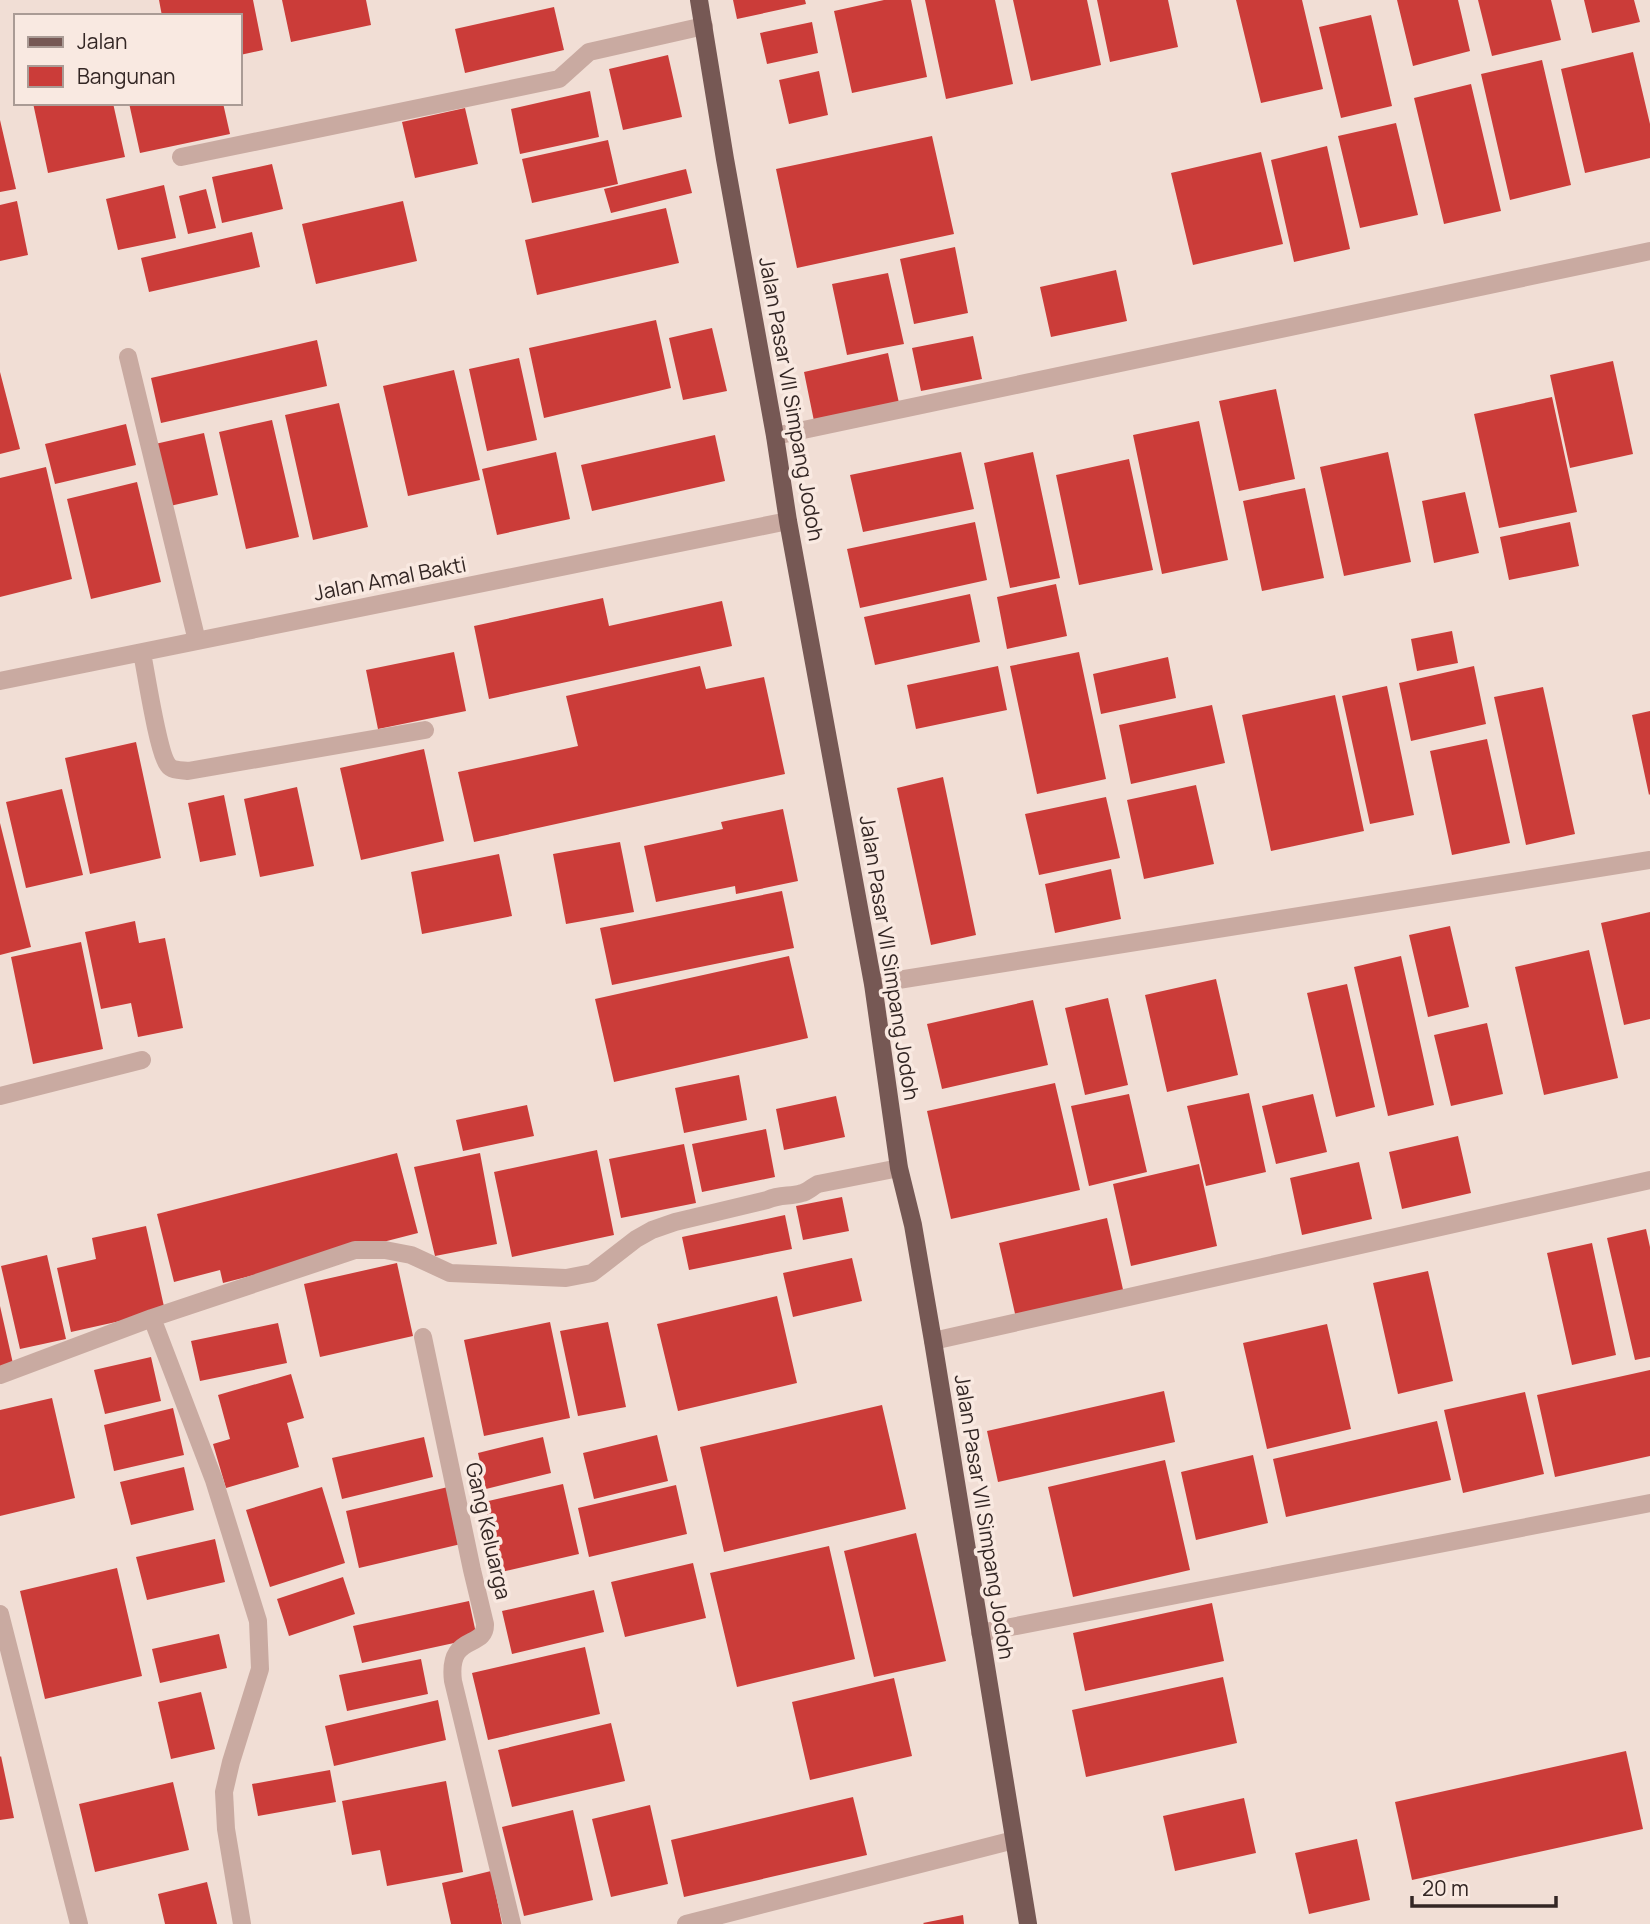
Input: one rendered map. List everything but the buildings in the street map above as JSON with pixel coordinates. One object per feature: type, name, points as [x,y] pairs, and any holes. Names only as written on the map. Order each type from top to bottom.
[{"type":"main road","name":"Jalan Pasar VII Simpang Jodoh","points":[[699,0],[788,521],[873,984],[899,1168],[933,1341],[1028,1924]]},
{"type":"street","points":[[181,157],[559,79],[589,52],[704,26]]},
{"type":"street","points":[[775,436],[1650,251]]},
{"type":"street","points":[[128,357],[197,642]]},
{"type":"street","name":"Jalan Amal Bakti","points":[[0,681],[788,521]]},
{"type":"street","points":[[142,653],[161,749],[167,765],[173,769],[188,771],[425,730]]},
{"type":"street","points":[[873,984],[1650,860]]},
{"type":"street","points":[[0,1096],[142,1060]]},
{"type":"street","points":[[0,1375],[152,1318],[355,1251],[385,1250],[411,1255],[450,1273],[566,1278],[592,1273],[652,1230],[675,1222],[775,1197],[805,1193],[818,1184],[899,1168]]},
{"type":"street","points":[[933,1341],[1650,1180]]},
{"type":"street","points":[[152,1318],[214,1480],[258,1621],[260,1669],[224,1792],[226,1829],[242,1924]]},
{"type":"street","name":"Gang Keluarga","points":[[423,1337],[485,1623],[485,1631],[481,1637],[457,1651],[451,1666],[453,1681],[512,1924]]},
{"type":"street","points":[[980,1633],[1650,1503]]},
{"type":"street","points":[[0,1615],[79,1924]]},
{"type":"street","points":[[686,1924],[1014,1840]]}]
